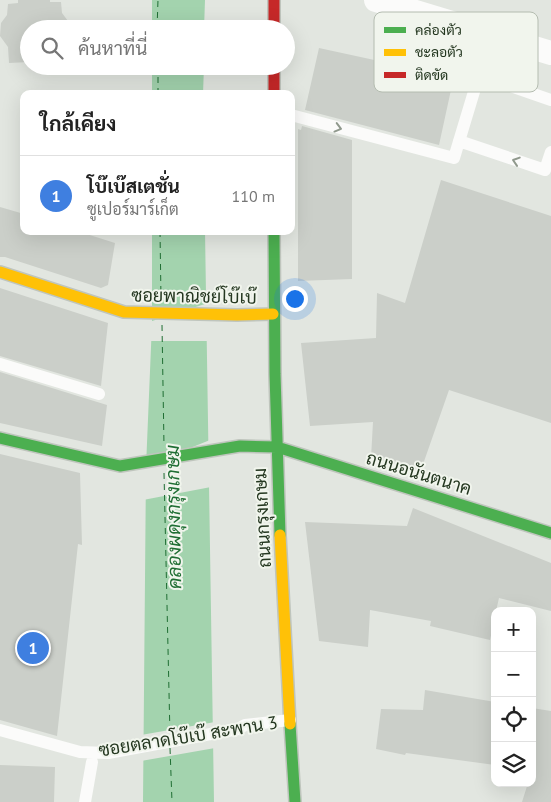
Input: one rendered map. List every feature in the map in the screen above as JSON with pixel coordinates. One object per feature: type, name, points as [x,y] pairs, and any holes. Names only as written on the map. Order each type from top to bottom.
[{"type":"street","points":[[274,0],[274,20]]},
{"type":"street","points":[[376,0],[415,12]]},
{"type":"street","points":[[538,49],[551,53]]},
{"type":"street","points":[[274,75],[274,90]]},
{"type":"street","name":"ถนนกรุงเกษม","points":[[274,235],[277,447],[294,802]]},
{"type":"street","name":"ซอยพาณิชย์โบ๊เบ๊","points":[[0,272],[124,312],[274,314]]},
{"type":"street","name":"ถนนอนันตนาค","points":[[0,438],[120,466],[240,446],[277,447],[551,533]]},
{"type":"lane","points":[[295,116],[454,158],[473,92]]},
{"type":"lane","points":[[528,92],[551,100]]},
{"type":"lane","points":[[458,141],[545,170],[551,152]]},
{"type":"lane","points":[[0,364],[99,394]]},
{"type":"lane","name":"ซอยตลาดโบ๊เบ๊ สะพาน 3","points":[[0,730],[80,752],[108,752],[238,729],[245,725],[290,720]]},
{"type":"lane","points":[[86,802],[92,762]]},
{"type":"water","points":[[152,0],[205,0],[204,20],[152,20]]},
{"type":"water","points":[[152,75],[204,75],[203,90],[152,90]]},
{"type":"water","name":"คลองผดุงกรุงเกษม","points":[[152,235],[205,235],[214,802],[143,802],[146,467],[152,323]]},
{"type":"pier","points":[[208,303],[209,341],[148,341],[149,322]]},
{"type":"pier","points":[[210,440],[211,487],[143,500],[143,467]]},
{"type":"pier","points":[[215,722],[215,748],[141,761],[141,735]]},
{"type":"building","points":[[18,0],[61,2],[62,13],[67,20],[20,20],[20,62],[9,63],[8,47],[0,36],[1,23],[7,15],[8,4],[18,3]]},
{"type":"building","points":[[319,48],[374,60],[374,92],[451,92],[439,145],[305,110]]},
{"type":"building","points":[[302,126],[352,140],[352,279],[298,281],[298,129],[301,130]]},
{"type":"building","points":[[441,180],[551,216],[551,423],[449,390],[421,470],[371,458],[373,422],[310,426],[301,343],[376,338],[377,293],[405,303]]},
{"type":"building","points":[[0,207],[20,213],[20,235],[90,235],[115,243],[108,285],[101,288],[0,257]]},
{"type":"building","points":[[0,288],[108,323],[101,386],[0,356]]},
{"type":"building","points":[[0,372],[107,405],[102,446],[0,423]]},
{"type":"building","points":[[0,454],[80,473],[82,545],[78,544],[57,736],[0,720]]},
{"type":"building","points":[[413,508],[551,563],[551,611],[499,598],[497,607],[491,607],[490,640],[430,626],[431,621],[370,610],[368,647],[319,641],[305,522],[407,526]]},
{"type":"building","points":[[425,690],[491,701],[491,764],[406,753],[405,755],[376,749],[381,709],[423,710]]},
{"type":"building","points":[[536,709],[551,711],[551,802],[522,802],[527,787],[536,787]]},
{"type":"building","points":[[0,765],[55,767],[54,802],[0,802]]},
{"type":"ferry route","points":[[157,20],[158,0]]},
{"type":"ferry route","points":[[158,75],[158,90]]},
{"type":"ferry route","points":[[160,235],[161,299]]},
{"type":"ferry route","points":[[162,325],[164,446]]},
{"type":"ferry route","points":[[164,473],[170,736]]},
{"type":"ferry route","points":[[170,748],[172,802]]},
{"type":"traffic: fast","points":[[274,235],[275,374],[280,535]]},
{"type":"traffic: fast","points":[[0,438],[120,466],[240,446],[277,447],[551,533]]},
{"type":"traffic: fast","points":[[290,724],[295,802]]},
{"type":"traffic: slow","points":[[0,272],[124,312],[273,314]]},
{"type":"traffic: slow","points":[[280,535],[290,724]]},
{"type":"traffic: jam","points":[[274,0],[274,20]]},
{"type":"traffic: jam","points":[[274,75],[274,90]]},
{"type":"place","name":"โบ๊เบ๊สเตชั่น","points":[[33,648]]}]
